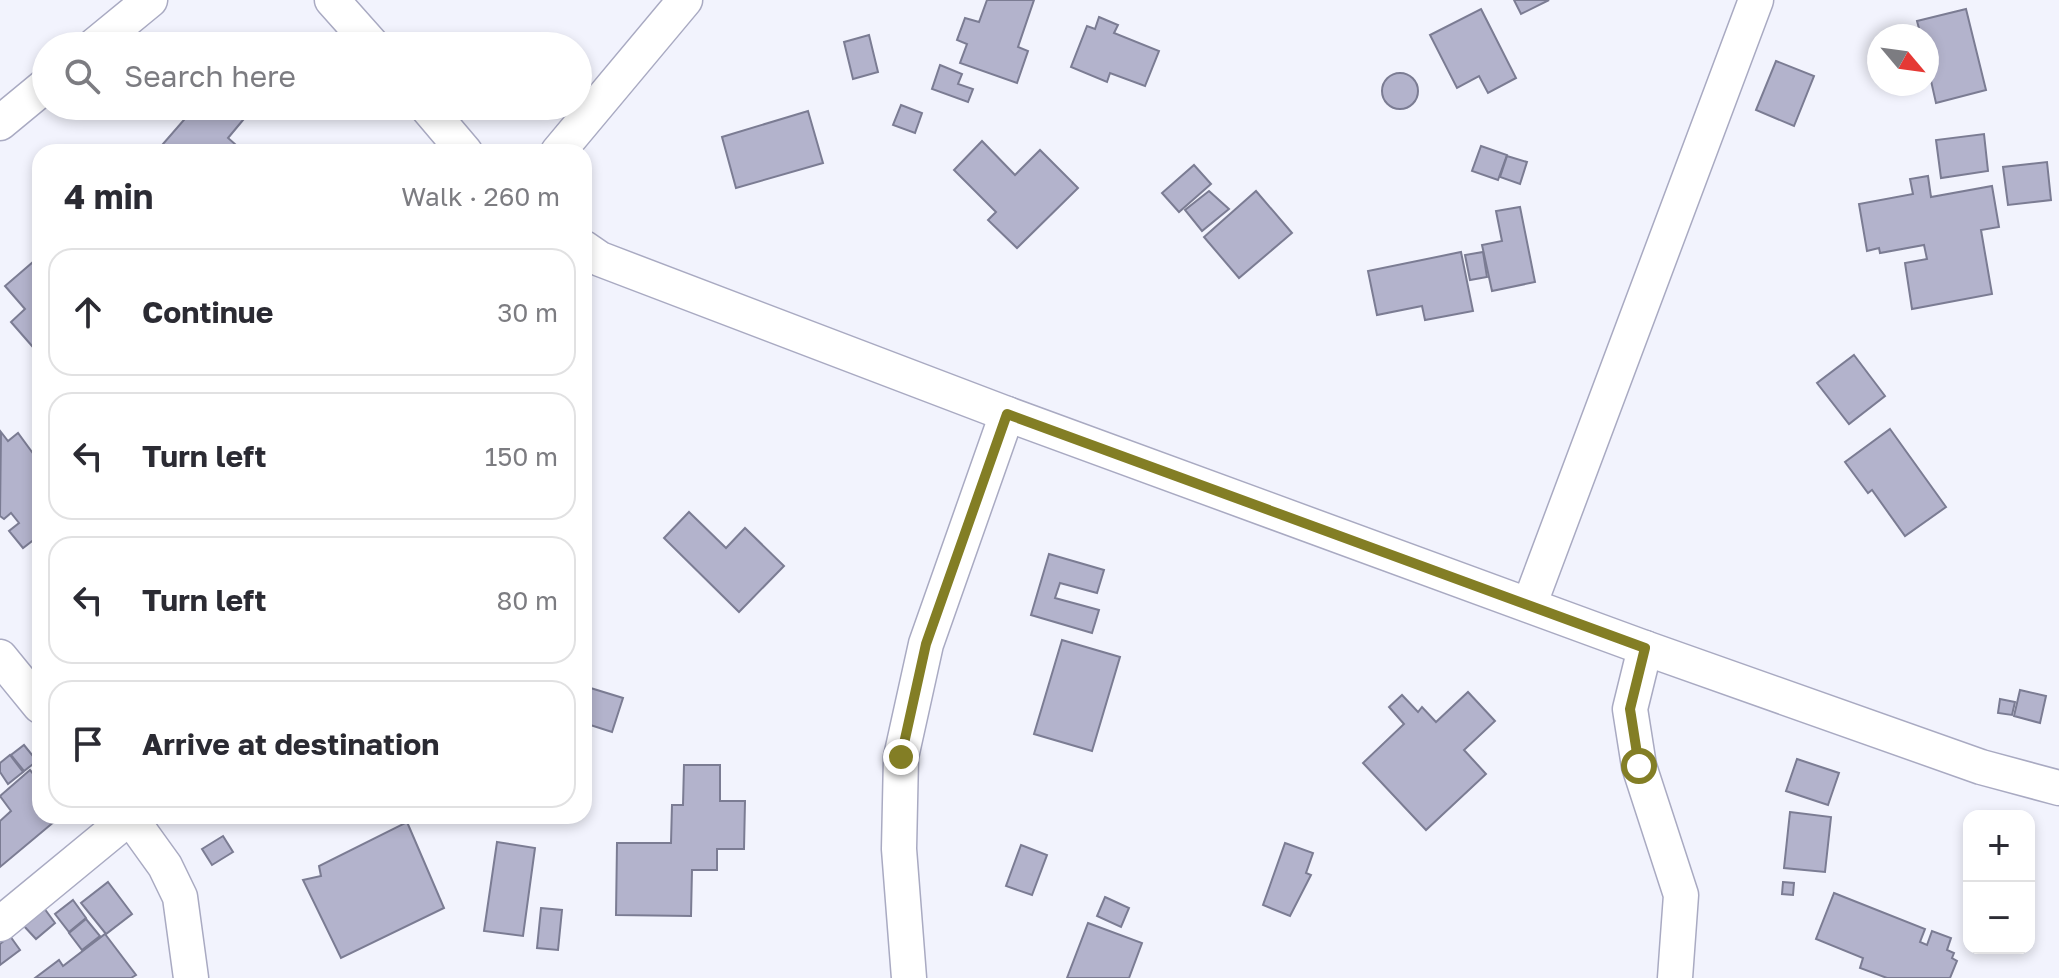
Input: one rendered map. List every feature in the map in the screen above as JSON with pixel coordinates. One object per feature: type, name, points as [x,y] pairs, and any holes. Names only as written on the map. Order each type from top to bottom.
[{"type":"street","points":[[111,32],[150,0]]},
{"type":"street","points":[[332,0],[361,32]]},
{"type":"street","points":[[592,111],[685,0]]},
{"type":"street","points":[[1530,603],[1756,0]]},
{"type":"street","points":[[0,123],[32,97]]},
{"type":"street","points":[[438,120],[458,144]]},
{"type":"street","points":[[565,144],[585,120]]},
{"type":"street","points":[[592,254],[1007,414],[1530,603],[1645,648],[1981,767],[2059,788]]},
{"type":"street","points":[[909,978],[899,849],[901,757],[926,644],[1007,414]]},
{"type":"street","points":[[1645,648],[1630,709],[1639,766],[1681,895],[1675,978]]},
{"type":"street","points":[[0,657],[32,696]]},
{"type":"street","points":[[0,924],[121,824]]},
{"type":"street","points":[[135,824],[165,866],[180,897],[191,978]]},
{"type":"building","points":[[987,0],[1034,0],[1018,47],[1028,51],[1017,83],[960,63],[967,44],[957,40],[965,18],[979,22]]},
{"type":"building","points":[[1514,0],[1549,0],[1521,14]]},
{"type":"building","points":[[1481,9],[1516,78],[1488,93],[1479,76],[1457,88],[1430,35]]},
{"type":"building","points":[[1966,9],[1986,90],[1936,103],[1934,96],[1939,96],[1939,24],[1918,24],[1917,21]]},
{"type":"building","points":[[1099,17],[1118,25],[1114,33],[1159,51],[1145,86],[1110,73],[1107,82],[1071,67],[1087,26],[1095,29]]},
{"type":"building","points":[[869,35],[878,72],[853,79],[844,42]]},
{"type":"building","points":[[1776,61],[1814,76],[1794,126],[1756,110]]},
{"type":"building","points":[[940,65],[962,74],[958,84],[973,89],[968,102],[932,89]]},
{"type":"building","points":[[1400,73],[1412,79],[1418,91],[1412,103],[1400,109],[1388,103],[1382,91],[1388,79]]},
{"type":"building","points":[[901,105],[922,113],[915,133],[893,125]]},
{"type":"building","points":[[808,111],[823,163],[736,188],[722,137]]},
{"type":"building","points":[[184,120],[243,120],[228,138],[235,144],[163,144]]},
{"type":"building","points":[[1984,134],[1988,171],[1941,178],[1936,140]]},
{"type":"building","points":[[982,141],[1015,175],[1040,150],[1078,188],[1017,248],[988,220],[996,212],[954,170]]},
{"type":"building","points":[[1481,146],[1507,155],[1498,180],[1472,171]]},
{"type":"building","points":[[1507,156],[1527,162],[1520,184],[1500,177]]},
{"type":"building","points":[[2047,162],[2051,200],[2008,205],[2003,167]]},
{"type":"building","points":[[1194,165],[1211,184],[1179,212],[1162,193]]},
{"type":"building","points":[[1928,176],[1931,197],[1992,186],[1999,227],[1981,230],[1992,294],[1912,309],[1905,263],[1927,259],[1924,245],[1880,253],[1879,248],[1867,251],[1859,204],[1913,194],[1910,179]]},
{"type":"building","points":[[1209,191],[1229,209],[1202,231],[1185,210]]},
{"type":"building","points":[[1256,191],[1292,233],[1239,278],[1204,237]]},
{"type":"building","points":[[1520,207],[1535,282],[1492,291],[1482,245],[1502,241],[1496,211]]},
{"type":"building","points":[[1461,252],[1473,311],[1425,320],[1422,306],[1377,315],[1368,271]]},
{"type":"building","points":[[1483,252],[1487,277],[1470,280],[1465,255]]},
{"type":"building","points":[[32,263],[32,346],[11,322],[25,309],[5,286]]},
{"type":"building","points":[[1854,355],[1885,396],[1849,424],[1817,383]]},
{"type":"building","points":[[1890,429],[1946,507],[1905,536],[1872,490],[1868,493],[1845,462]]},
{"type":"building","points":[[1,432],[8,441],[18,433],[32,452],[32,541],[23,548],[9,531],[19,523],[11,513],[4,519],[0,516]]},
{"type":"building","points":[[689,512],[726,548],[745,528],[784,566],[739,612],[664,538]]},
{"type":"building","points":[[1049,554],[1104,570],[1097,593],[1060,583],[1055,598],[1099,610],[1092,633],[1031,615]]},
{"type":"building","points":[[1062,640],[1120,657],[1092,751],[1034,734]]},
{"type":"building","points":[[592,688],[623,698],[612,732],[592,726]]},
{"type":"building","points":[[2020,690],[2046,696],[2040,723],[2014,716]]},
{"type":"building","points":[[1468,692],[1495,721],[1464,750],[1486,774],[1426,830],[1363,763],[1404,724],[1389,707],[1402,695],[1418,712],[1422,707],[1436,722]]},
{"type":"building","points":[[2000,699],[2015,702],[2012,715],[1998,713]]},
{"type":"building","points":[[24,745],[32,755],[32,765],[24,771],[11,755]]},
{"type":"building","points":[[10,755],[23,772],[8,784],[0,772],[0,763]]},
{"type":"building","points":[[1797,759],[1839,773],[1828,805],[1786,791]]},
{"type":"building","points":[[684,765],[720,765],[720,801],[745,801],[744,849],[717,849],[717,870],[692,870],[691,916],[616,915],[617,843],[671,843],[672,805],[683,805]]},
{"type":"building","points":[[30,770],[32,824],[51,824],[0,867],[0,821],[11,811],[0,796]]},
{"type":"building","points":[[1790,812],[1831,817],[1825,872],[1784,868]]},
{"type":"building","points":[[408,824],[444,908],[341,958],[303,880],[321,876],[319,866]]},
{"type":"building","points":[[223,836],[233,852],[212,865],[202,849]]},
{"type":"building","points":[[497,842],[535,848],[523,936],[484,931]]},
{"type":"building","points":[[1285,843],[1313,853],[1306,873],[1311,875],[1290,916],[1263,905]]},
{"type":"building","points":[[1021,845],[1047,855],[1032,895],[1006,886]]},
{"type":"building","points":[[108,882],[132,914],[106,934],[81,903]]},
{"type":"building","points":[[1783,882],[1794,883],[1793,895],[1782,894]]},
{"type":"building","points":[[1834,893],[1925,929],[1920,942],[1927,945],[1932,931],[1951,938],[1947,950],[1954,953],[1952,958],[1957,961],[1950,978],[1887,978],[1860,968],[1863,958],[1816,939]]},
{"type":"building","points":[[1105,897],[1129,908],[1121,927],[1097,916]]},
{"type":"building","points":[[73,900],[86,918],[69,932],[55,914]]},
{"type":"building","points":[[44,908],[55,923],[36,939],[23,925]]},
{"type":"building","points":[[541,908],[562,910],[558,950],[537,948]]},
{"type":"building","points":[[86,919],[100,936],[82,950],[69,933]]},
{"type":"building","points":[[1088,923],[1142,943],[1129,978],[1067,978]]},
{"type":"building","points":[[105,934],[136,975],[131,978],[35,978],[59,960],[63,966]]},
{"type":"building","points":[[10,936],[20,950],[0,965],[0,944]]},
{"type":"route","points":[[901,757],[926,644],[1007,414],[1530,603],[1645,648],[1630,709],[1639,766]]}]
